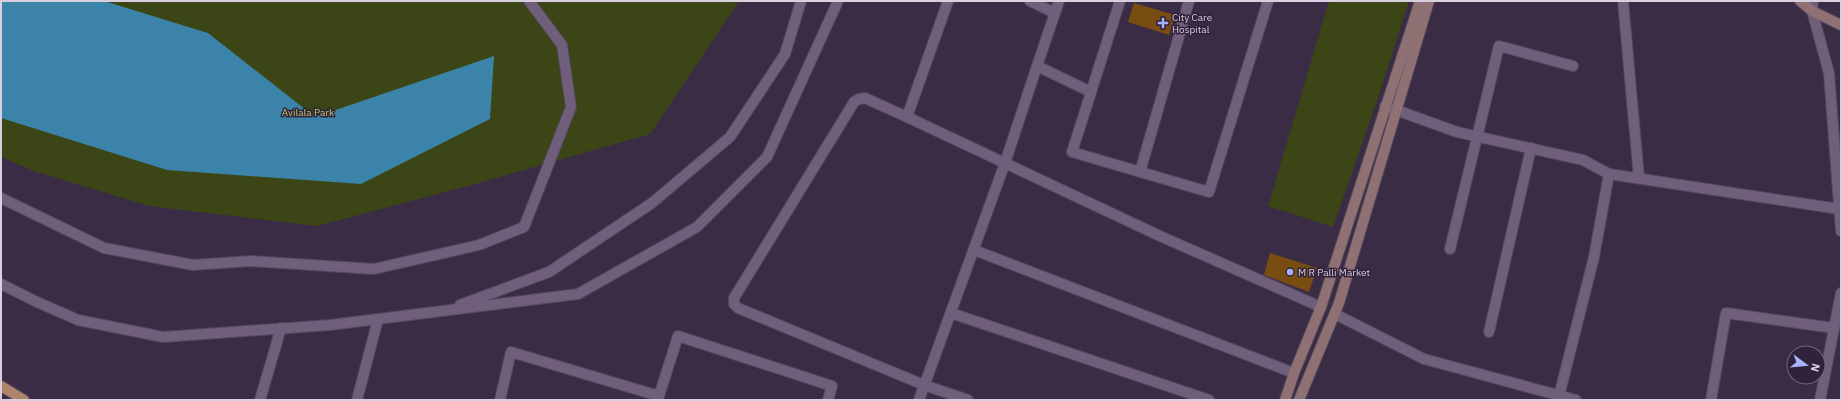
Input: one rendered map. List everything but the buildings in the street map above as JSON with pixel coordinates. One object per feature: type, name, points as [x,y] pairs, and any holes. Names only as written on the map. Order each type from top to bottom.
[{"type":"main road","points":[[1,386],[24,400]]},
{"type":"street","points":[[1,198],[104,248],[193,265],[251,261],[374,269],[479,245],[524,227],[571,106],[562,45],[529,1]]},
{"type":"street","points":[[444,311],[549,272],[652,203],[730,138],[785,54],[801,1]]},
{"type":"street","points":[[1,284],[78,320],[162,337],[378,319],[578,294],[697,227],[767,157],[838,1]]},
{"type":"street","points":[[907,117],[948,1]]},
{"type":"street","points":[[1030,1],[1056,13]]},
{"type":"street","points":[[919,400],[1005,163],[1059,1]]},
{"type":"street","points":[[1120,1],[1072,152],[1208,192],[1268,1]]},
{"type":"street","points":[[1140,172],[1189,1]]},
{"type":"street","points":[[1285,400],[1294,373],[1321,307],[1420,1]]},
{"type":"street","points":[[1299,400],[1335,314],[1429,1]]},
{"type":"street","points":[[1623,1],[1639,178]]},
{"type":"street","points":[[1800,1],[1813,6],[1841,25]]},
{"type":"street","points":[[1813,6],[1829,73],[1841,231]]},
{"type":"street","points":[[1450,249],[1499,46],[1573,66]]},
{"type":"street","points":[[1037,66],[1091,92]]},
{"type":"street","points":[[968,400],[924,385],[738,308],[734,304],[734,298],[854,102],[859,99],[865,98],[1160,236],[1321,307]]},
{"type":"street","points":[[1385,106],[1397,109],[1457,132],[1583,160],[1609,174],[1839,209]]},
{"type":"street","points":[[1489,332],[1530,148]]},
{"type":"street","points":[[1559,396],[1594,257],[1609,174]]},
{"type":"street","points":[[974,250],[1294,373]]},
{"type":"street","points":[[1820,400],[1841,293]]},
{"type":"street","points":[[950,313],[1208,400]]},
{"type":"street","points":[[1711,400],[1726,313],[1834,328]]},
{"type":"street","points":[[1335,314],[1424,359],[1576,400]]},
{"type":"street","points":[[357,400],[378,319]]},
{"type":"street","points":[[260,400],[281,328]]},
{"type":"street","points":[[500,400],[511,352],[658,398],[678,336],[832,386],[828,400]]},
{"type":"green space","name":"Avilala Park","points":[[1,1],[739,1],[650,134],[475,184],[317,226],[149,206],[34,171],[1,157]]},
{"type":"green space","points":[[1329,1],[1409,1],[1378,98],[1333,227],[1268,206]]},
{"type":"water","points":[[1,1],[104,1],[208,33],[315,117],[494,56],[490,119],[361,184],[167,170],[1,118]]},
{"type":"place","name":"City Care Hospital","points":[[1163,23]]},
{"type":"place","name":"M R Palli Market","points":[[1290,272]]}]
